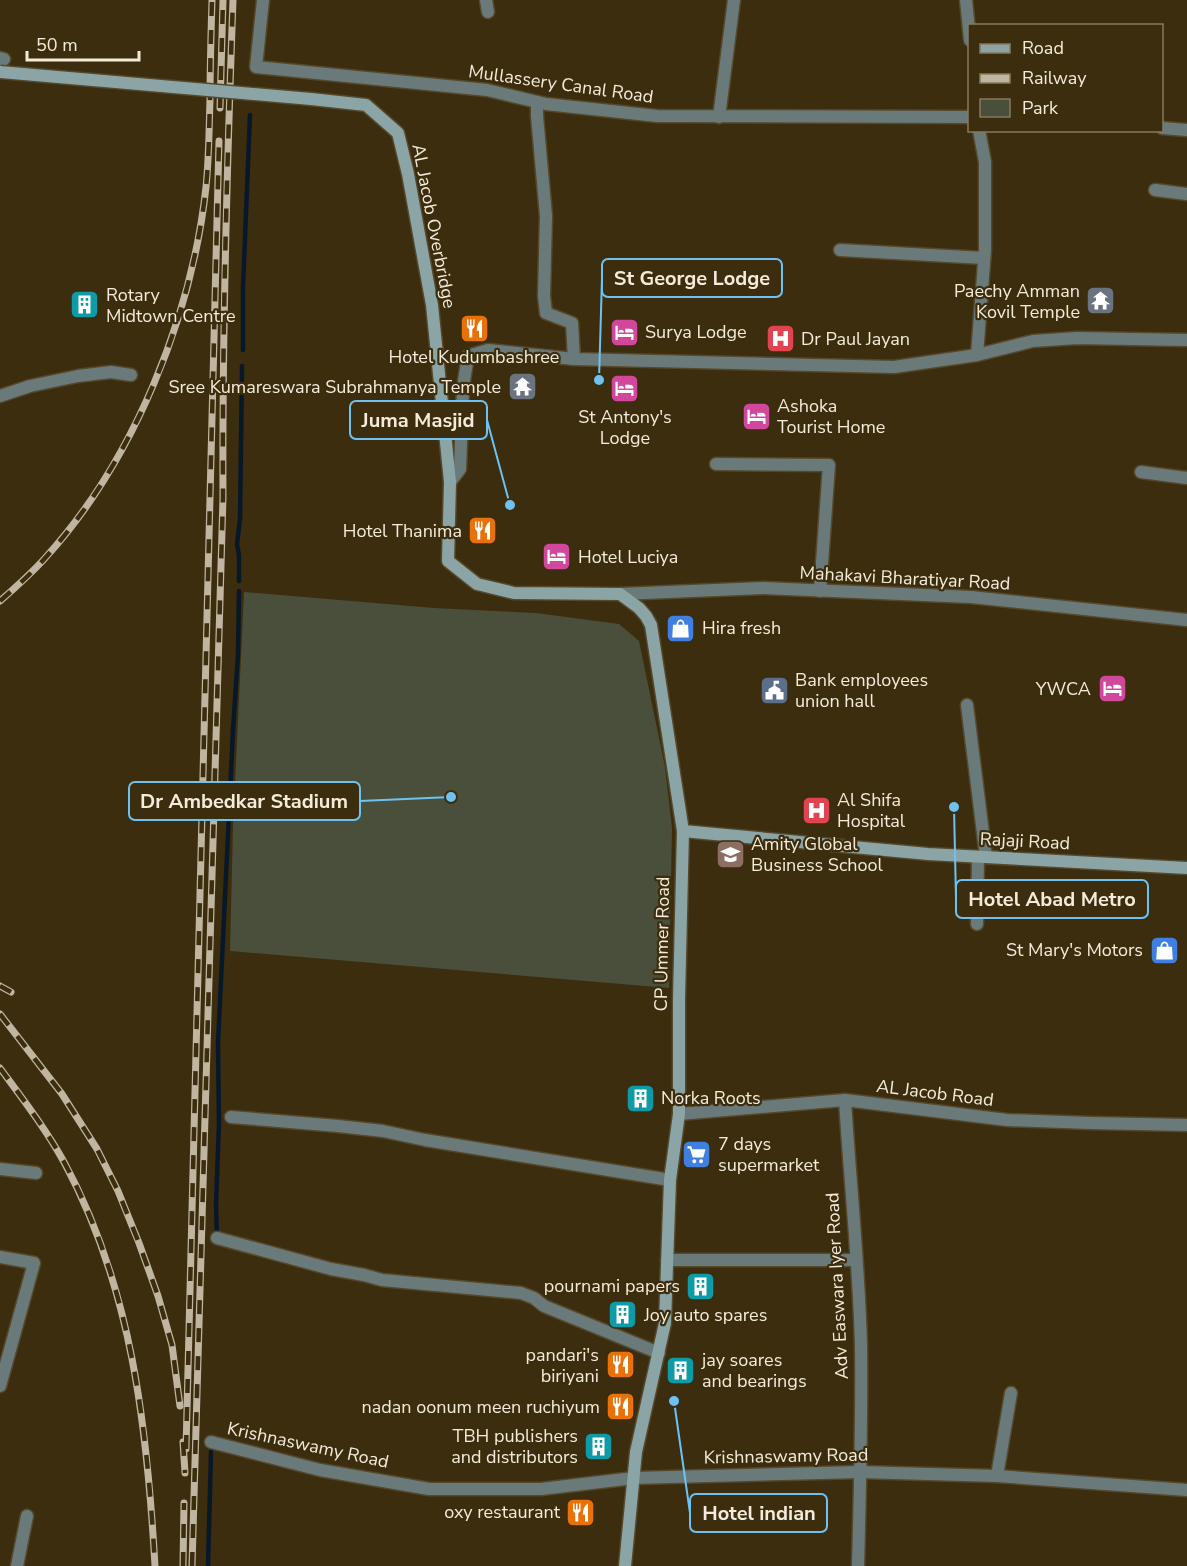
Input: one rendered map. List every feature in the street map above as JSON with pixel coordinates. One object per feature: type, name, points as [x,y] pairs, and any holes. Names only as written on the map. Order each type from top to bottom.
[{"type":"main road","name":"AL Jacob Overbridge","points":[[0,72],[366,105],[398,133],[408,174],[432,305],[450,482]]},
{"type":"main road","points":[[450,482],[448,561],[477,584],[514,593],[620,594]]},
{"type":"main road","name":"CP Ummer Road","points":[[620,594],[639,608],[651,625],[683,831],[679,1114],[670,1180],[665,1323],[636,1452],[624,1566]]},
{"type":"main road","name":"Rajaji Road","points":[[683,831],[928,854],[1187,868]]},
{"type":"street","name":"Mullassery Canal Road","points":[[262,0],[256,67],[487,90],[537,102],[657,116],[968,117]]},
{"type":"street","points":[[719,117],[734,0]]},
{"type":"street","points":[[966,0],[968,27]]},
{"type":"street","points":[[537,102],[546,216],[544,296],[546,313],[572,323],[574,359]]},
{"type":"street","points":[[1163,128],[1187,130]]},
{"type":"street","points":[[977,355],[984,258],[985,162],[978,132]]},
{"type":"street","points":[[1155,190],[1187,194]]},
{"type":"street","points":[[840,250],[984,258]]},
{"type":"street","points":[[450,482],[460,469],[463,387],[468,356],[488,350],[574,359],[894,367],[977,355],[1033,341],[1077,338],[1187,340]]},
{"type":"street","points":[[0,396],[30,386],[78,376],[111,372],[131,375]]},
{"type":"street","points":[[716,464],[829,465],[820,591]]},
{"type":"street","points":[[1141,472],[1187,478]]},
{"type":"street","name":"Mahakavi Bharatiyar Road","points":[[620,594],[763,588],[971,597],[1187,620]]},
{"type":"street","points":[[967,705],[982,857],[977,924]]},
{"type":"street","name":"AL Jacob Road","points":[[679,1114],[844,1100],[1007,1120],[1187,1125]]},
{"type":"street","name":"Adv Easwara Iyer Road","points":[[844,1100],[861,1348],[858,1566]]},
{"type":"street","points":[[231,1117],[383,1131],[425,1140],[670,1180]]},
{"type":"street","points":[[0,1169],[36,1173]]},
{"type":"street","points":[[217,1238],[331,1269],[382,1280],[520,1293],[534,1298],[544,1306],[659,1353]]},
{"type":"street","points":[[0,1257],[34,1263],[5,1353],[0,1386]]},
{"type":"street","points":[[667,1260],[856,1260]]},
{"type":"street","points":[[997,1476],[1011,1393]]},
{"type":"street","name":"Krishnaswamy Road","points":[[211,1442],[320,1470],[429,1489],[542,1489],[634,1478],[860,1472],[997,1476],[1187,1490]]},
{"type":"street","points":[[17,1566],[27,1516]]},
{"type":"green space","points":[[244,592],[434,608],[536,613],[619,624],[639,641],[665,767],[672,828],[669,988],[230,951],[233,826]]},
{"type":"waterway","points":[[243,350],[243,287],[250,115]]},
{"type":"waterway","points":[[239,581],[237,544],[240,519],[242,366]]},
{"type":"waterway","points":[[217,1238],[218,1043],[238,654],[239,591]]},
{"type":"waterway","points":[[208,1566],[211,1452]]},
{"type":"railway","points":[[0,601],[46,557],[78,519],[106,476],[132,431],[154,384],[172,335],[199,236],[206,187],[212,0]]},
{"type":"railway","points":[[220,108],[223,0]]},
{"type":"railway","points":[[192,1566],[223,497],[225,248],[233,0]]},
{"type":"railway","points":[[186,1449],[219,141]]},
{"type":"railway","points":[[0,986],[11,992]]},
{"type":"railway","points":[[0,1014],[62,1094],[97,1149],[118,1191],[158,1296],[172,1345],[180,1406]]},
{"type":"railway","points":[[0,1068],[42,1126],[64,1162],[87,1210],[106,1259],[121,1308],[141,1410],[155,1566]]},
{"type":"railway","points":[[183,1442],[185,1473]]},
{"type":"railway","points":[[183,1566],[184,1503]]},
{"type":"place","name":"Paechy Amman Kovil Temple","points":[[1101,301]]},
{"type":"place","name":"Rotary Midtown Centre","points":[[85,305]]},
{"type":"place","name":"Hotel Kudumbashree","points":[[474,328]]},
{"type":"place","name":"Surya Lodge","points":[[624,332]]},
{"type":"place","name":"Dr Paul Jayan","points":[[780,339]]},
{"type":"place","name":"St George Lodge","points":[[599,380]]},
{"type":"place","name":"Sree Kumareswara Subrahmanya Temple","points":[[522,387]]},
{"type":"place","name":"St Antony's Lodge","points":[[625,388]]},
{"type":"place","name":"Ashoka Tourist Home","points":[[756,416]]},
{"type":"place","name":"Juma Masjid","points":[[510,505]]},
{"type":"place","name":"Hotel Thanima","points":[[483,531]]},
{"type":"place","name":"Hotel Luciya","points":[[557,557]]},
{"type":"place","name":"Hira fresh","points":[[681,628]]},
{"type":"place","name":"YWCA","points":[[1112,689]]},
{"type":"place","name":"Bank employees union hall","points":[[774,690]]},
{"type":"place","name":"Dr Ambedkar Stadium","points":[[451,797]]},
{"type":"place","name":"Hotel Abad Metro","points":[[954,807]]},
{"type":"place","name":"Al Shifa Hospital","points":[[816,810]]},
{"type":"place","name":"Amity Global Business School","points":[[730,854]]},
{"type":"place","name":"St Mary's Motors","points":[[1164,950]]},
{"type":"place","name":"Norka Roots","points":[[640,1098]]},
{"type":"place","name":"7 days supermarket","points":[[697,1154]]},
{"type":"place","name":"pournami papers","points":[[701,1286]]},
{"type":"place","name":"Joy auto spares","points":[[623,1315]]},
{"type":"place","name":"pandari's biriyani","points":[[620,1365]]},
{"type":"place","name":"jay soares and bearings","points":[[681,1370]]},
{"type":"place","name":"Hotel indian","points":[[674,1401]]},
{"type":"place","name":"nadan oonum meen ruchiyum","points":[[621,1407]]},
{"type":"place","name":"TBH publishers and distributors","points":[[599,1446]]},
{"type":"place","name":"oxy restaurant","points":[[581,1512]]}]
